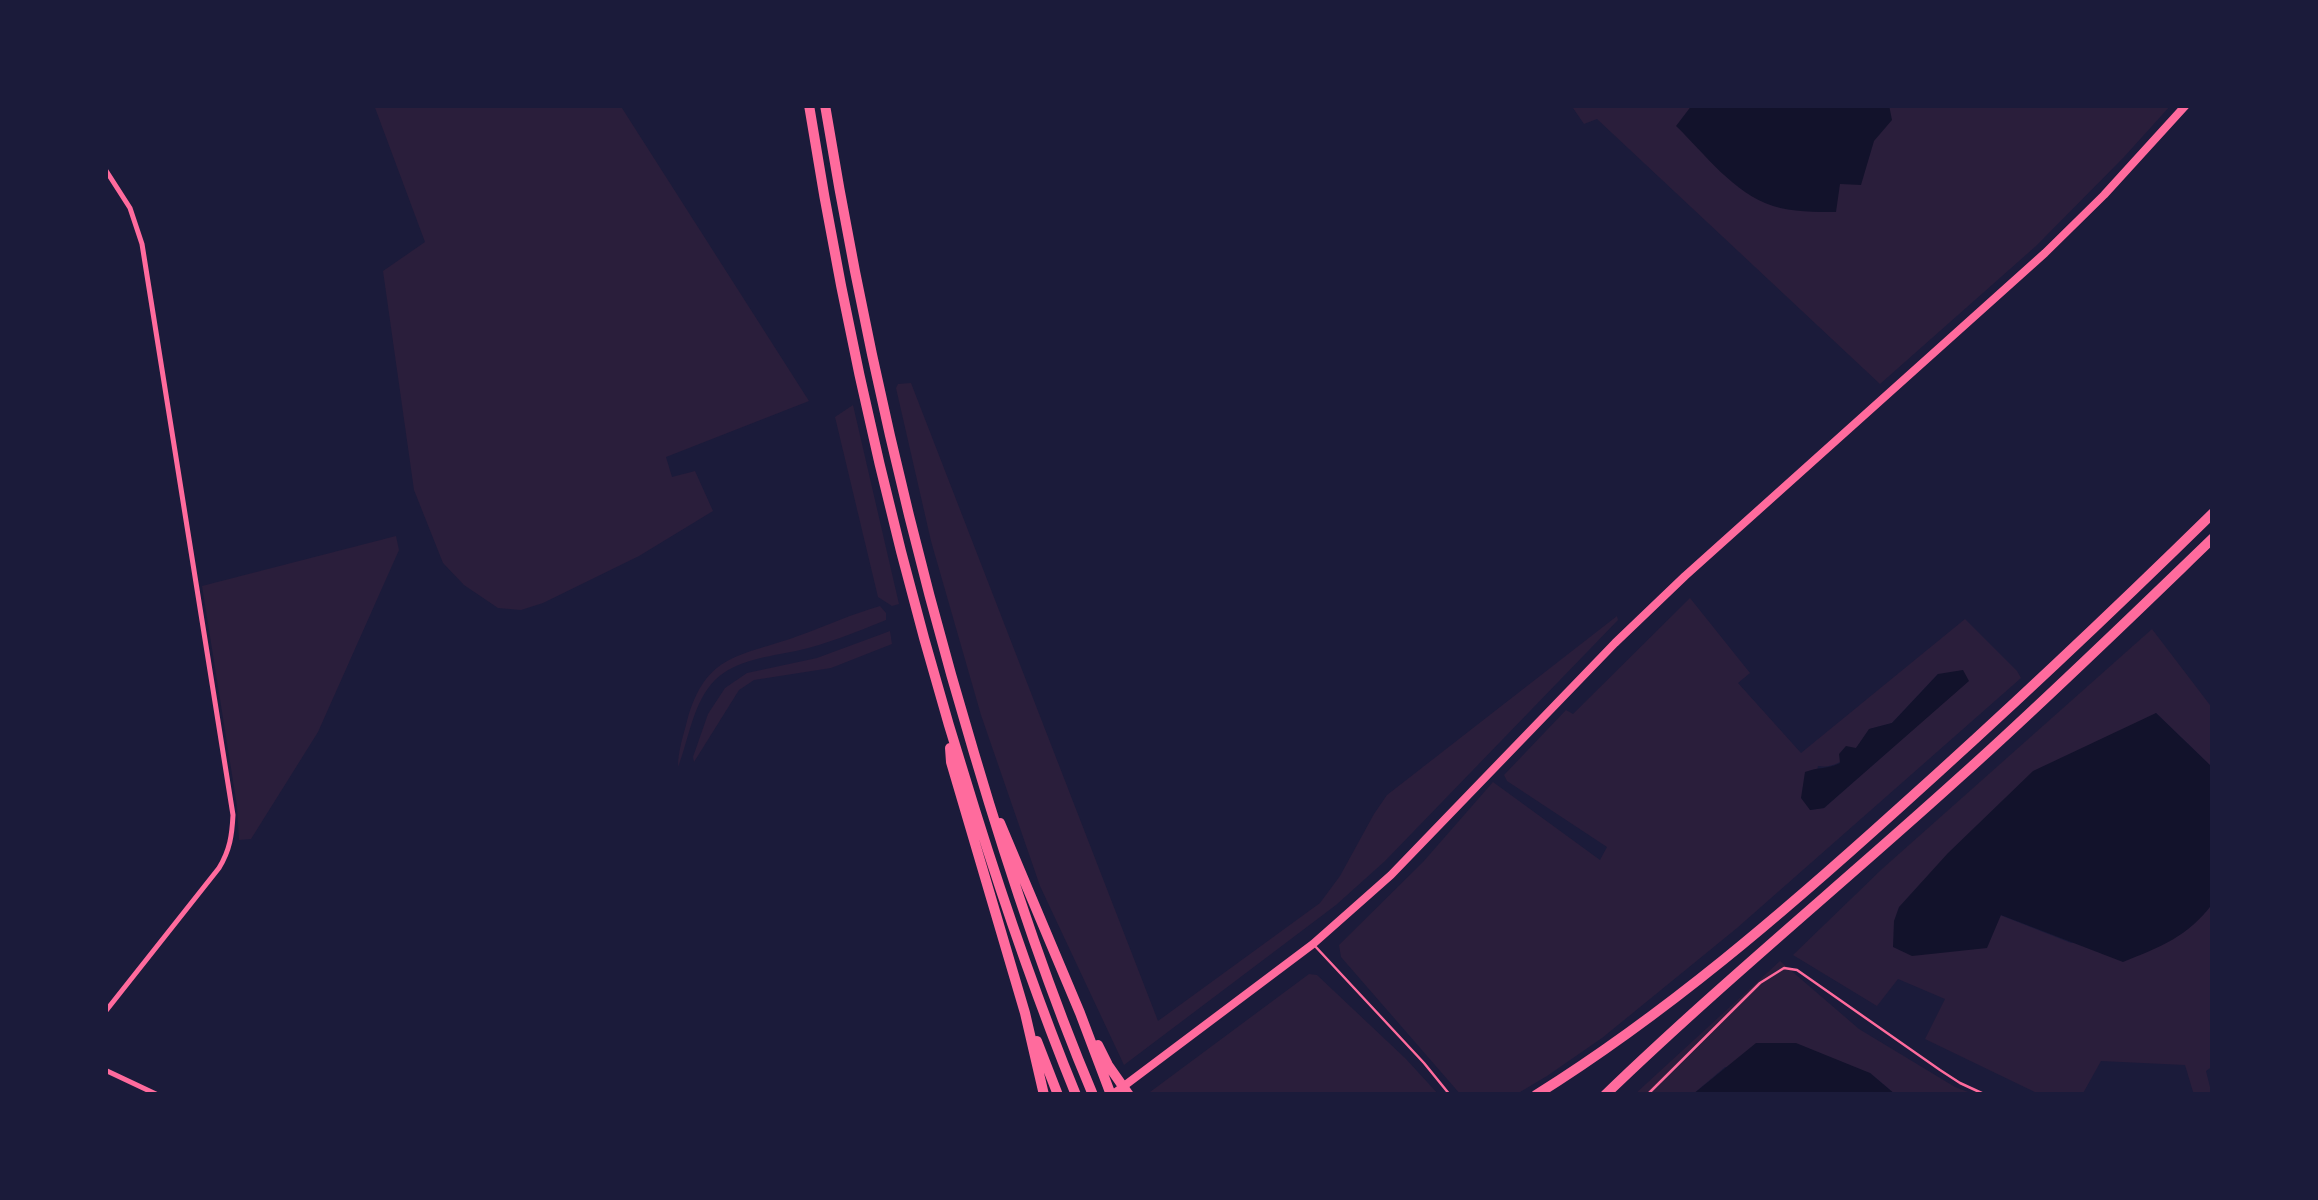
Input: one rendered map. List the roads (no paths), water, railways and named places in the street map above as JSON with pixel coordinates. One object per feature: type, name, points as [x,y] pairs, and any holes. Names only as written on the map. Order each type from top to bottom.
[{"type":"highway","points":[[809,105],[862,384],[919,623],[1008,914],[1076,1095]]},
{"type":"highway","points":[[825,105],[865,325],[935,621],[1023,908],[1093,1095]]},
{"type":"highway","points":[[1536,1095],[1634,1030],[1744,944],[2059,663],[2213,514]]},
{"type":"highway","points":[[1605,1095],[1681,1021],[2066,680],[2213,538]]},
{"type":"highway","points":[[949,727],[951,762],[1044,1095]]},
{"type":"highway","points":[[988,802],[1007,835],[1112,1095]]},
{"type":"highway","points":[[1024,1013],[1058,1095]]},
{"type":"highway","points":[[1080,1013],[1129,1095]]},
{"type":"main road","points":[[1112,1095],[1313,944],[1390,875],[1614,643],[2044,253],[2186,105]]},
{"type":"street","points":[[105,170],[130,208],[142,244],[233,815],[232,840],[219,868],[105,1012]]},
{"type":"street","points":[[105,1070],[158,1095]]},
{"type":"lane","points":[[1313,944],[1450,1095]]},
{"type":"lane","points":[[1646,1095],[1760,983],[1784,968],[1797,970],[1940,1070],[1986,1095]]}]
